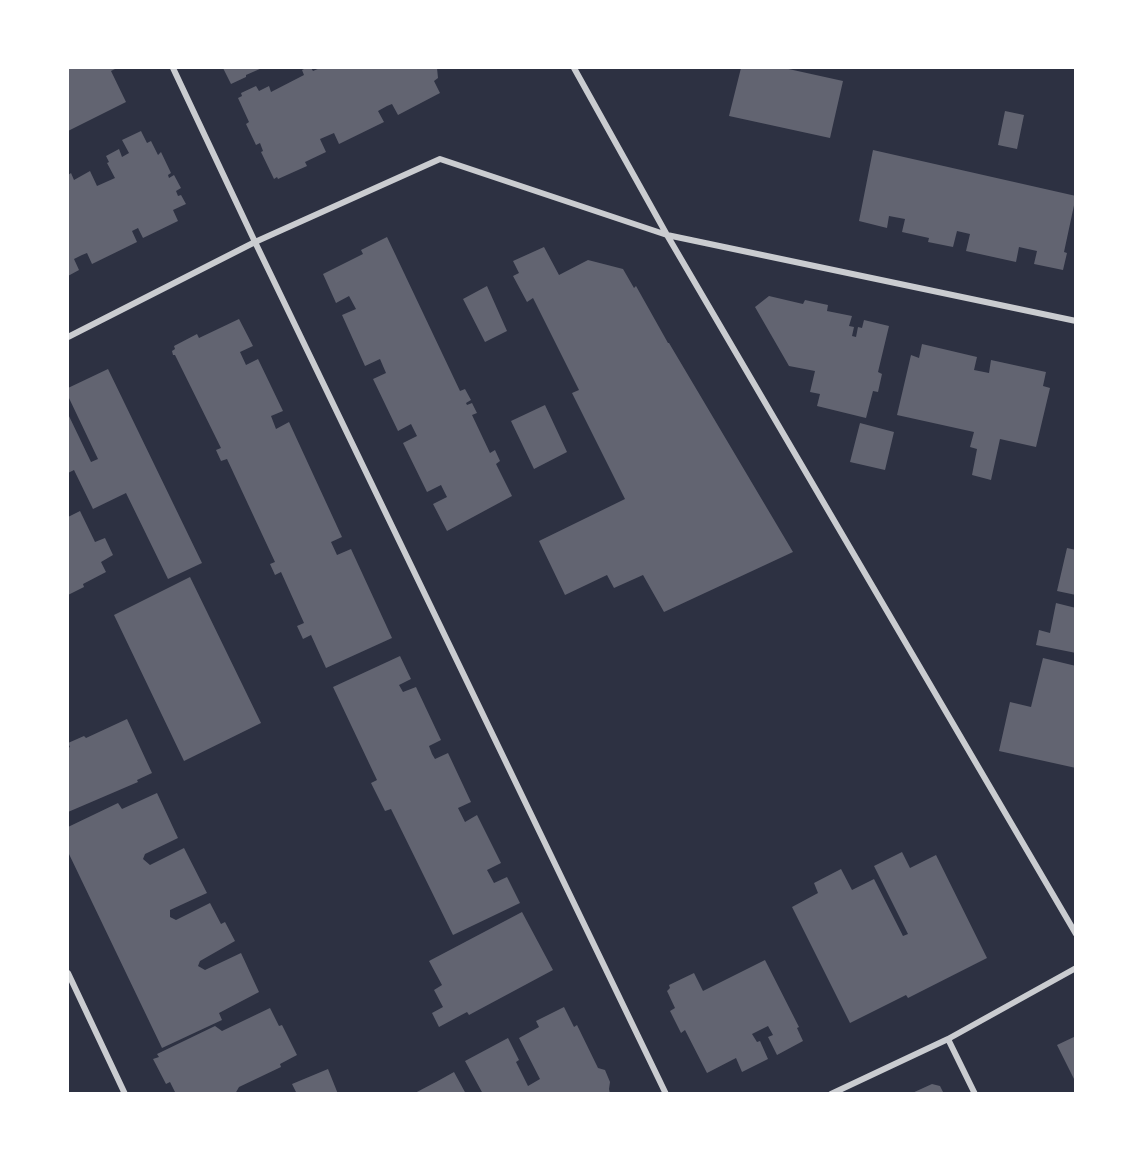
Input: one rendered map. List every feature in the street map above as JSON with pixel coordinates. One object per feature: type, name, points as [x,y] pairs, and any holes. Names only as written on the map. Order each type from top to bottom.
[{"type":"street","points":[[173,68],[666,1094]]},
{"type":"street","points":[[574,68],[667,235],[1076,934]]},
{"type":"street","points":[[68,337],[255,242],[440,159],[667,235],[1076,321]]},
{"type":"street","points":[[831,1094],[948,1039],[1076,968]]},
{"type":"street","points":[[68,973],[125,1094]]},
{"type":"street","points":[[948,1039],[975,1094]]},
{"type":"building","points":[[68,68],[117,68],[111,71],[126,102],[68,131]]},
{"type":"building","points":[[223,68],[262,68],[231,84]]},
{"type":"building","points":[[311,68],[313,71],[320,68],[437,68],[438,78],[434,81],[440,93],[398,115],[392,104],[387,106],[378,111],[384,122],[339,144],[334,133],[320,139],[326,152],[305,162],[307,166],[274,179],[261,152],[263,151],[260,143],[256,145],[246,124],[249,122],[238,98],[242,96],[241,93],[256,86],[259,91],[269,86],[271,92],[304,75],[302,70]]},
{"type":"building","points":[[741,68],[784,68],[843,81],[830,138],[729,116]]},
{"type":"building","points":[[1005,111],[1024,115],[1017,149],[998,145]]},
{"type":"building","points":[[141,131],[147,143],[151,141],[158,155],[161,152],[171,173],[168,175],[169,178],[174,175],[181,188],[176,191],[186,204],[173,210],[178,221],[143,238],[138,228],[132,231],[137,242],[92,264],[87,253],[74,259],[79,270],[68,276],[68,175],[71,173],[74,180],[90,171],[97,186],[115,178],[106,156],[119,149],[122,157],[129,153],[122,140]]},
{"type":"building","points":[[873,150],[1076,196],[1064,252],[1067,253],[1063,270],[1034,264],[1037,251],[1019,247],[1016,262],[966,251],[970,234],[957,231],[953,247],[928,242],[929,238],[902,232],[905,219],[889,216],[887,228],[859,221]]},
{"type":"building","points":[[387,237],[460,391],[465,389],[471,400],[466,403],[467,405],[472,403],[477,413],[472,415],[490,453],[495,450],[500,461],[496,464],[512,496],[447,531],[433,504],[447,497],[441,485],[427,492],[403,443],[417,436],[411,424],[398,431],[373,379],[386,373],[380,359],[365,366],[342,315],[356,309],[349,296],[336,303],[323,274],[363,254],[361,250]]},
{"type":"building","points":[[544,247],[559,275],[588,260],[623,269],[634,288],[636,286],[793,552],[664,612],[643,575],[614,588],[607,575],[565,595],[539,541],[625,499],[572,393],[579,390],[533,298],[527,302],[513,276],[519,273],[513,261]]},
{"type":"building","points":[[487,286],[507,331],[485,342],[463,299]]},
{"type":"building","points":[[769,296],[803,304],[805,300],[828,305],[827,311],[852,316],[849,326],[854,327],[852,336],[856,337],[858,327],[862,328],[864,320],[889,326],[878,372],[882,374],[878,392],[873,391],[866,418],[817,406],[820,394],[810,392],[815,371],[789,366],[755,307]]},
{"type":"building","points":[[239,319],[253,346],[240,352],[246,365],[258,359],[283,411],[271,416],[276,429],[289,422],[342,537],[331,542],[337,555],[351,549],[392,638],[326,668],[311,635],[303,639],[297,626],[304,623],[281,572],[275,575],[270,564],[275,562],[227,459],[221,461],[216,450],[221,448],[172,351],[175,349],[174,346],[197,334],[199,338]]},
{"type":"building","points":[[922,344],[977,357],[974,370],[989,373],[991,360],[1046,372],[1043,386],[1050,388],[1036,447],[1000,439],[991,480],[972,475],[977,449],[970,447],[974,432],[897,415],[911,355],[919,358]]},
{"type":"building","points":[[108,369],[202,563],[168,579],[126,493],[93,509],[74,470],[68,473],[68,414],[91,462],[98,459],[68,396],[68,388]]},
{"type":"building","points":[[545,405],[567,452],[534,469],[511,421]]},
{"type":"building","points":[[860,423],[894,432],[885,470],[850,462]]},
{"type":"building","points":[[80,511],[95,542],[105,538],[113,555],[101,562],[106,572],[68,595],[68,517]]},
{"type":"building","points":[[1067,548],[1076,550],[1076,595],[1057,591]]},
{"type":"building","points":[[190,577],[261,723],[184,761],[114,615]]},
{"type":"building","points":[[1056,603],[1076,608],[1076,653],[1036,645],[1039,630],[1050,633]]},
{"type":"building","points":[[400,656],[411,679],[399,685],[403,692],[416,687],[441,740],[429,746],[432,754],[435,759],[448,753],[471,802],[458,808],[465,822],[477,815],[501,863],[487,870],[494,883],[507,877],[520,903],[453,935],[391,809],[385,811],[371,783],[377,780],[333,687]]},
{"type":"building","points":[[1043,658],[1076,666],[1076,768],[999,751],[1010,702],[1031,707]]},
{"type":"building","points":[[127,719],[152,773],[137,780],[138,782],[68,812],[68,748],[70,747],[68,743],[84,736],[86,738]]},
{"type":"building","points":[[157,793],[178,838],[145,854],[143,859],[150,865],[184,848],[207,893],[170,910],[170,917],[176,920],[210,903],[221,924],[225,922],[235,941],[200,961],[198,966],[205,970],[241,953],[259,992],[219,1013],[222,1020],[162,1048],[68,852],[68,827],[118,803],[122,809]]},
{"type":"building","points":[[902,852],[910,868],[936,855],[987,958],[908,998],[906,995],[850,1023],[792,907],[818,893],[814,883],[841,869],[852,890],[874,879],[903,936],[908,934],[874,866]]},
{"type":"building","points":[[522,912],[553,970],[469,1015],[467,1012],[439,1027],[432,1013],[443,1007],[434,990],[442,985],[429,961]]},
{"type":"building","points":[[765,960],[799,1027],[797,1028],[803,1041],[777,1055],[768,1037],[773,1035],[768,1026],[752,1034],[757,1042],[760,1041],[768,1059],[742,1072],[736,1058],[707,1073],[685,1030],[681,1033],[670,1011],[675,1008],[667,991],[670,988],[669,985],[694,973],[703,991]]},
{"type":"building","points":[[564,1007],[574,1027],[577,1025],[598,1068],[605,1070],[610,1082],[610,1094],[483,1094],[465,1061],[508,1038],[519,1060],[516,1062],[528,1086],[540,1079],[519,1038],[539,1027],[536,1021]]},
{"type":"building","points":[[270,1008],[279,1026],[282,1025],[297,1055],[280,1064],[281,1067],[239,1087],[235,1094],[176,1094],[170,1082],[166,1084],[153,1059],[159,1057],[157,1054],[215,1026],[222,1031]]},
{"type":"building","points":[[1076,1036],[1076,1083],[1057,1045]]},
{"type":"building","points":[[328,1069],[338,1094],[297,1094],[292,1084]]},
{"type":"building","points":[[454,1072],[466,1094],[413,1094],[436,1082]]},
{"type":"building","points":[[932,1084],[940,1086],[944,1094],[910,1094]]}]
